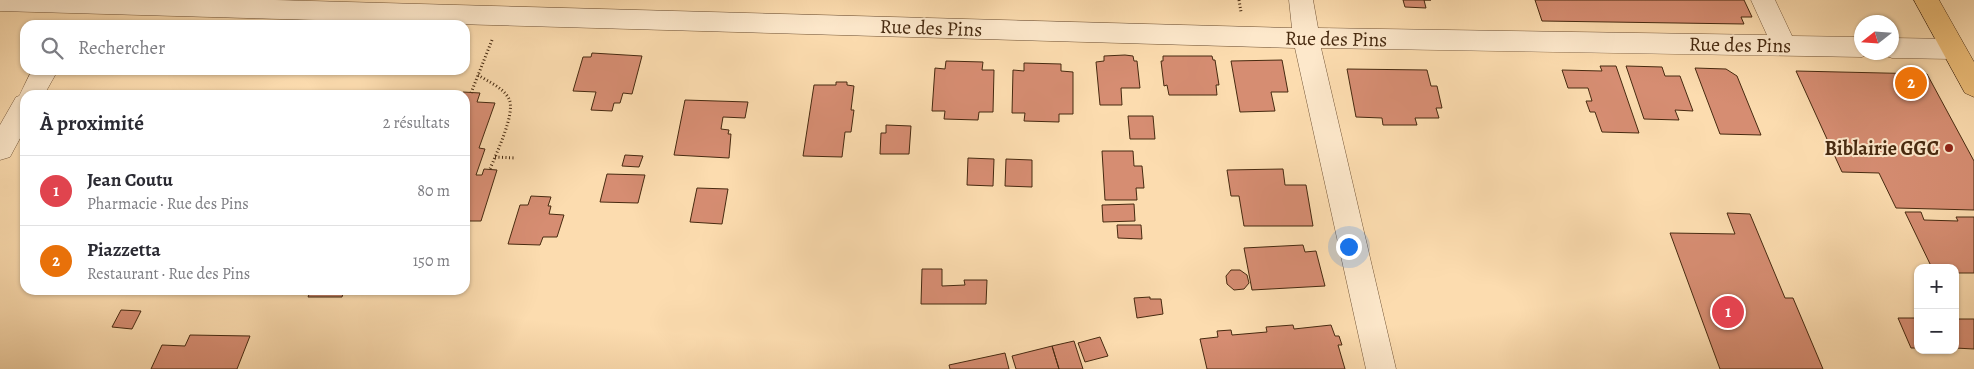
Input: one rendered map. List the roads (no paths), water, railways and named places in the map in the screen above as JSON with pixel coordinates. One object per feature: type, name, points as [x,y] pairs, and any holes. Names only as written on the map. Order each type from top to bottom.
[{"type":"main road","points":[[1926,0],[1974,86]]},
{"type":"street","points":[[1301,0],[1306,38],[1380,369]]},
{"type":"street","points":[[1762,0],[1784,46]]},
{"type":"street","name":"Rue des Pins","points":[[0,2],[77,15],[502,16],[1306,38],[1854,47]]},
{"type":"street","points":[[1899,48],[1953,49]]},
{"type":"street","points":[[33,90],[42,75]]},
{"type":"street","points":[[0,148],[20,113]]},
{"type":"place","name":"Piazzetta","points":[[1911,83]]},
{"type":"place","name":"Biblairie GGC","points":[[1949,148]]},
{"type":"place","name":"Jean Coutu","points":[[1728,312]]}]
